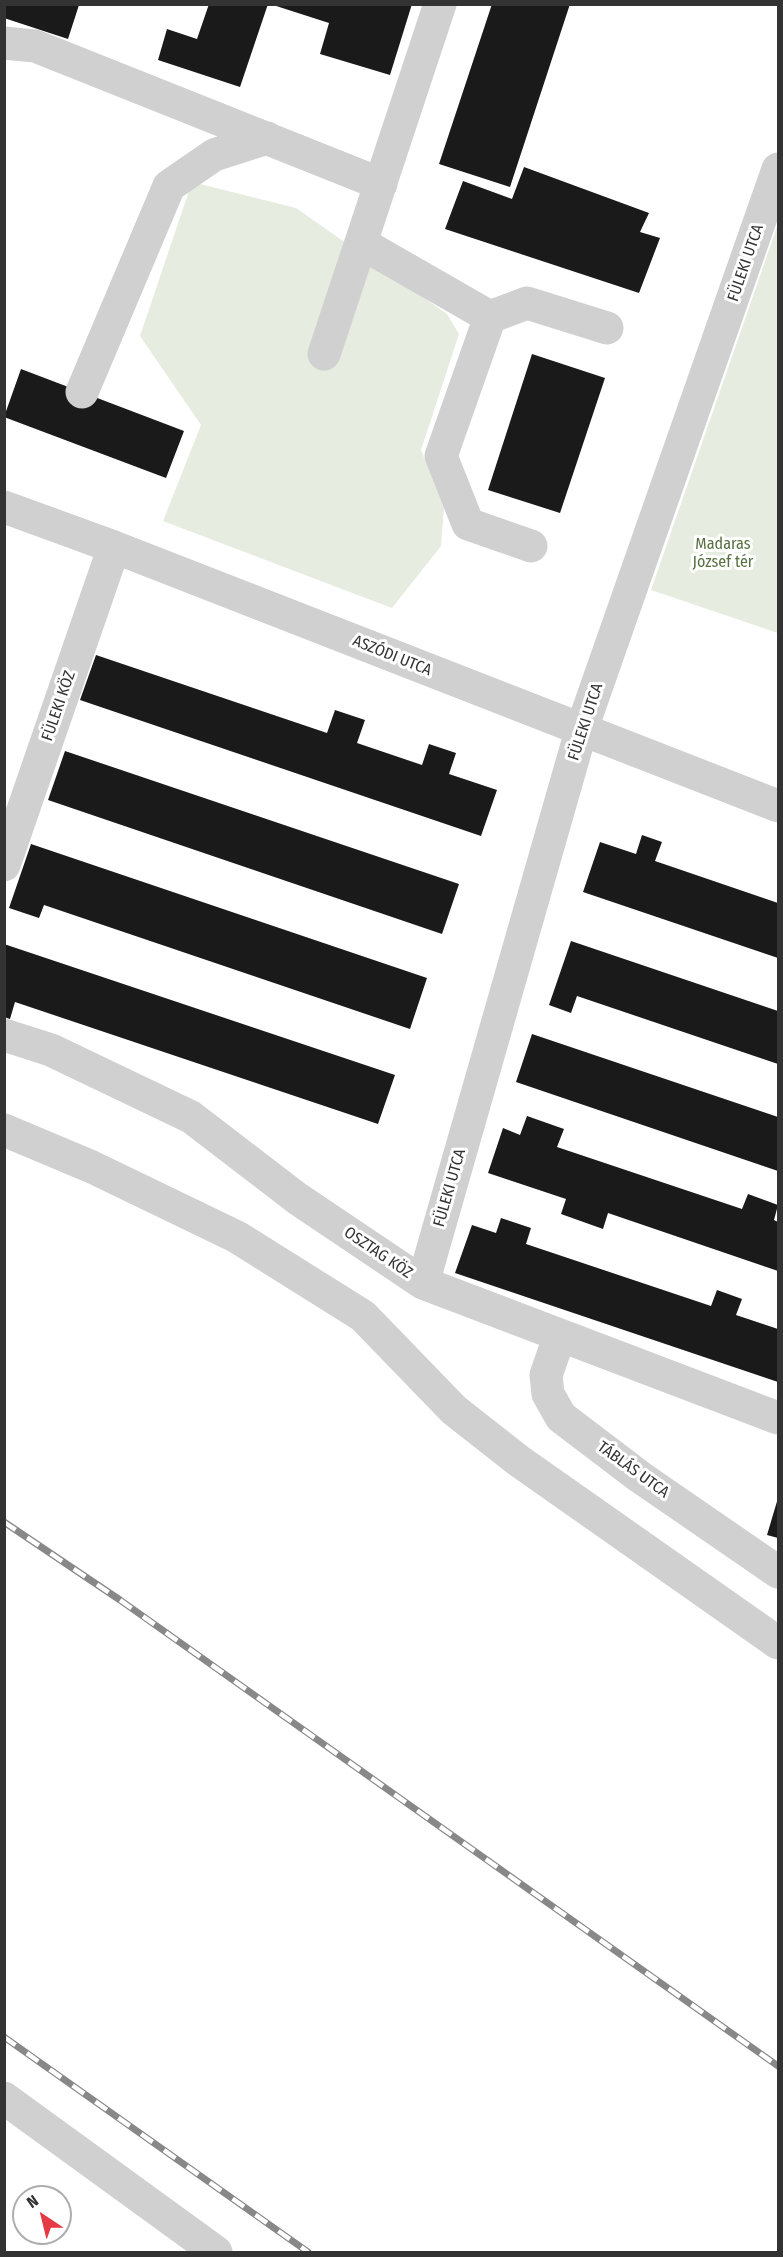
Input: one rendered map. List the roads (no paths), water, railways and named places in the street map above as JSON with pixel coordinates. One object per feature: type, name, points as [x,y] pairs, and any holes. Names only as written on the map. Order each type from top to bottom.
[{"type":"street","points":[[324,354],[440,4]]},
{"type":"street","points":[[4,43],[35,46],[381,184]]},
{"type":"street","points":[[82,392],[169,186],[214,155],[267,138]]},
{"type":"street","name":"FÜLEKI UTCA","points":[[423,1283],[581,731],[778,169]]},
{"type":"street","points":[[361,243],[490,317]]},
{"type":"street","points":[[531,546],[468,524],[441,456],[490,317],[527,303],[607,328]]},
{"type":"street","name":"ASZÓDI UTCA","points":[[4,507],[114,547],[778,806]]},
{"type":"street","name":"FÜLEKI KÖZ","points":[[4,865],[114,547]]},
{"type":"street","name":"OSZTAG KÖZ","points":[[4,1035],[51,1050],[191,1117],[298,1199],[423,1283],[778,1418]]},
{"type":"street","points":[[4,1130],[92,1167],[237,1237],[363,1316],[454,1410],[519,1461],[778,1643]]},
{"type":"street","name":"TÁBLÁS UTCA","points":[[560,1335],[546,1375],[548,1394],[561,1417],[640,1477],[778,1572]]},
{"type":"street","points":[[4,2098],[216,2253]]},
{"type":"railway","points":[[4,1522],[120,1600],[778,2066]]},
{"type":"railway","points":[[4,2037],[308,2252]]},
{"type":"park label","name":"Madaras József tér","points":[[723,554]]}]
